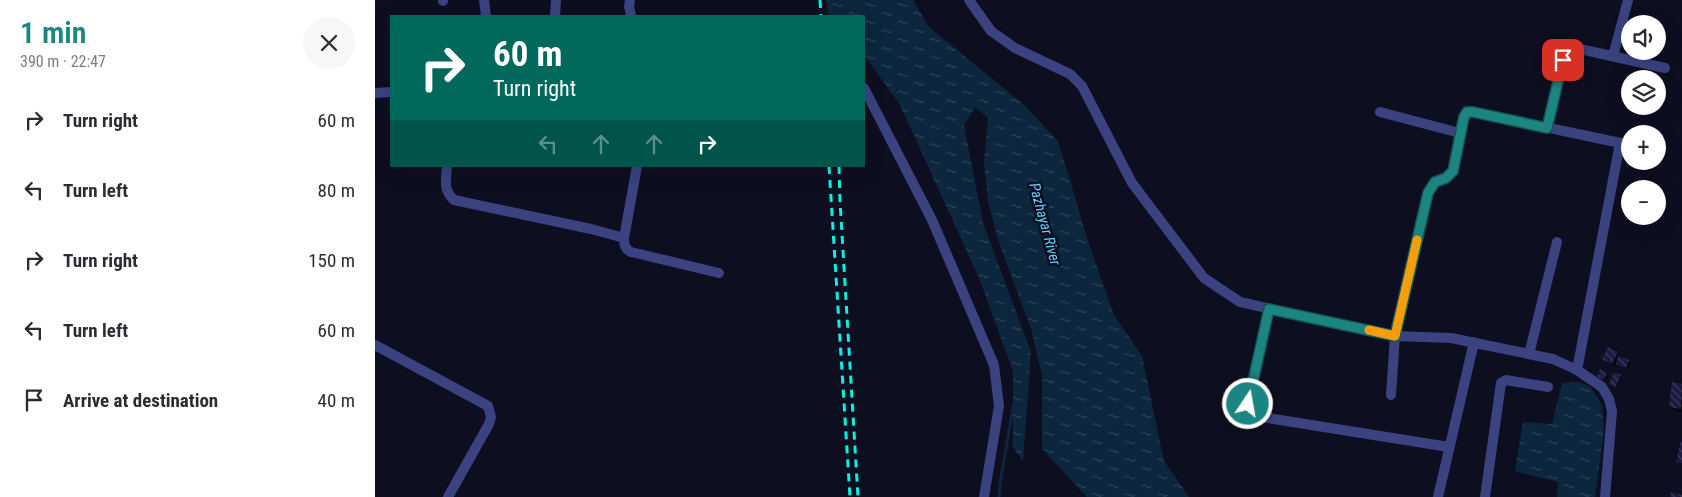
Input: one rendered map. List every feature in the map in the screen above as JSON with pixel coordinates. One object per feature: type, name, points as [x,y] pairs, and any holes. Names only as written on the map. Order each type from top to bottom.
[{"type":"street","points":[[484,0],[486,15]]},
{"type":"street","points":[[555,15],[557,0]]},
{"type":"street","points":[[630,0],[631,15]]},
{"type":"street","points":[[969,0],[991,31],[1015,48],[1070,74],[1082,86],[1133,183],[1204,278],[1240,302],[1395,336],[1451,338],[1553,359],[1577,370],[1601,387],[1609,400],[1612,411],[1605,497]]},
{"type":"street","points":[[1613,56],[1628,0]]},
{"type":"street","points":[[1547,128],[1563,60],[1573,49],[1665,68]]},
{"type":"street","points":[[865,90],[932,220],[994,365],[999,406],[984,497]]},
{"type":"street","points":[[375,93],[390,92]]},
{"type":"street","points":[[1380,112],[1460,133]]},
{"type":"street","points":[[1391,395],[1395,336],[1428,193],[1435,182],[1446,178],[1453,171],[1460,133],[1467,112],[1621,143]]},
{"type":"street","points":[[1577,370],[1621,163]]},
{"type":"street","points":[[447,167],[446,184],[448,194],[454,200],[591,229],[624,238]]},
{"type":"street","points":[[637,167],[624,238],[626,250],[719,273]]},
{"type":"street","points":[[1529,354],[1557,242]]},
{"type":"street","points":[[1269,309],[1248,404],[1250,412],[1255,416],[1449,448]]},
{"type":"street","points":[[1438,497],[1474,342]]},
{"type":"street","points":[[375,345],[488,406],[490,411],[489,424],[448,497]]},
{"type":"street","points":[[1485,497],[1501,383],[1506,380],[1548,387]]},
{"type":"water","name":"Pazhayar River","points":[[826,0],[913,0],[929,27],[1023,104],[1058,141],[1088,241],[1114,315],[1142,356],[1164,461],[1189,497],[1087,497],[1042,449],[1042,375],[1031,329],[998,240],[988,202],[984,162],[988,118],[975,107],[964,125],[983,223],[1031,352],[1023,461],[1013,447],[1013,371],[979,278],[900,105],[865,56],[865,15],[829,15]]},
{"type":"water","points":[[1578,382],[1590,386],[1602,405],[1604,430],[1595,497],[1557,497],[1558,482],[1515,471],[1523,422],[1552,424],[1562,383]]},
{"type":"building","points":[[1608,347],[1618,352],[1612,364],[1602,359]]},
{"type":"building","points":[[1618,356],[1629,360],[1626,368],[1616,364]]},
{"type":"building","points":[[1600,369],[1607,373],[1604,380],[1597,377]]},
{"type":"building","points":[[1614,372],[1621,375],[1616,387],[1609,384]]},
{"type":"building","points":[[1672,382],[1682,384],[1681,409],[1669,407]]},
{"type":"building","points":[[1682,441],[1682,463],[1676,462]]},
{"type":"building","points":[[1671,492],[1682,495],[1682,497],[1670,497]]},
{"type":"waterway","points":[[999,497],[1013,407]]},
{"type":"railway","points":[[820,0],[821,15]]},
{"type":"railway","points":[[829,167],[850,497]]},
{"type":"railway","points":[[839,167],[858,497]]},
{"type":"slow traffic","points":[[1369,330],[1395,336],[1417,240]]},
{"type":"route","points":[[1248,404],[1269,309],[1395,336],[1428,193],[1435,182],[1446,178],[1453,171],[1460,133],[1467,112],[1547,128],[1563,60]]}]
